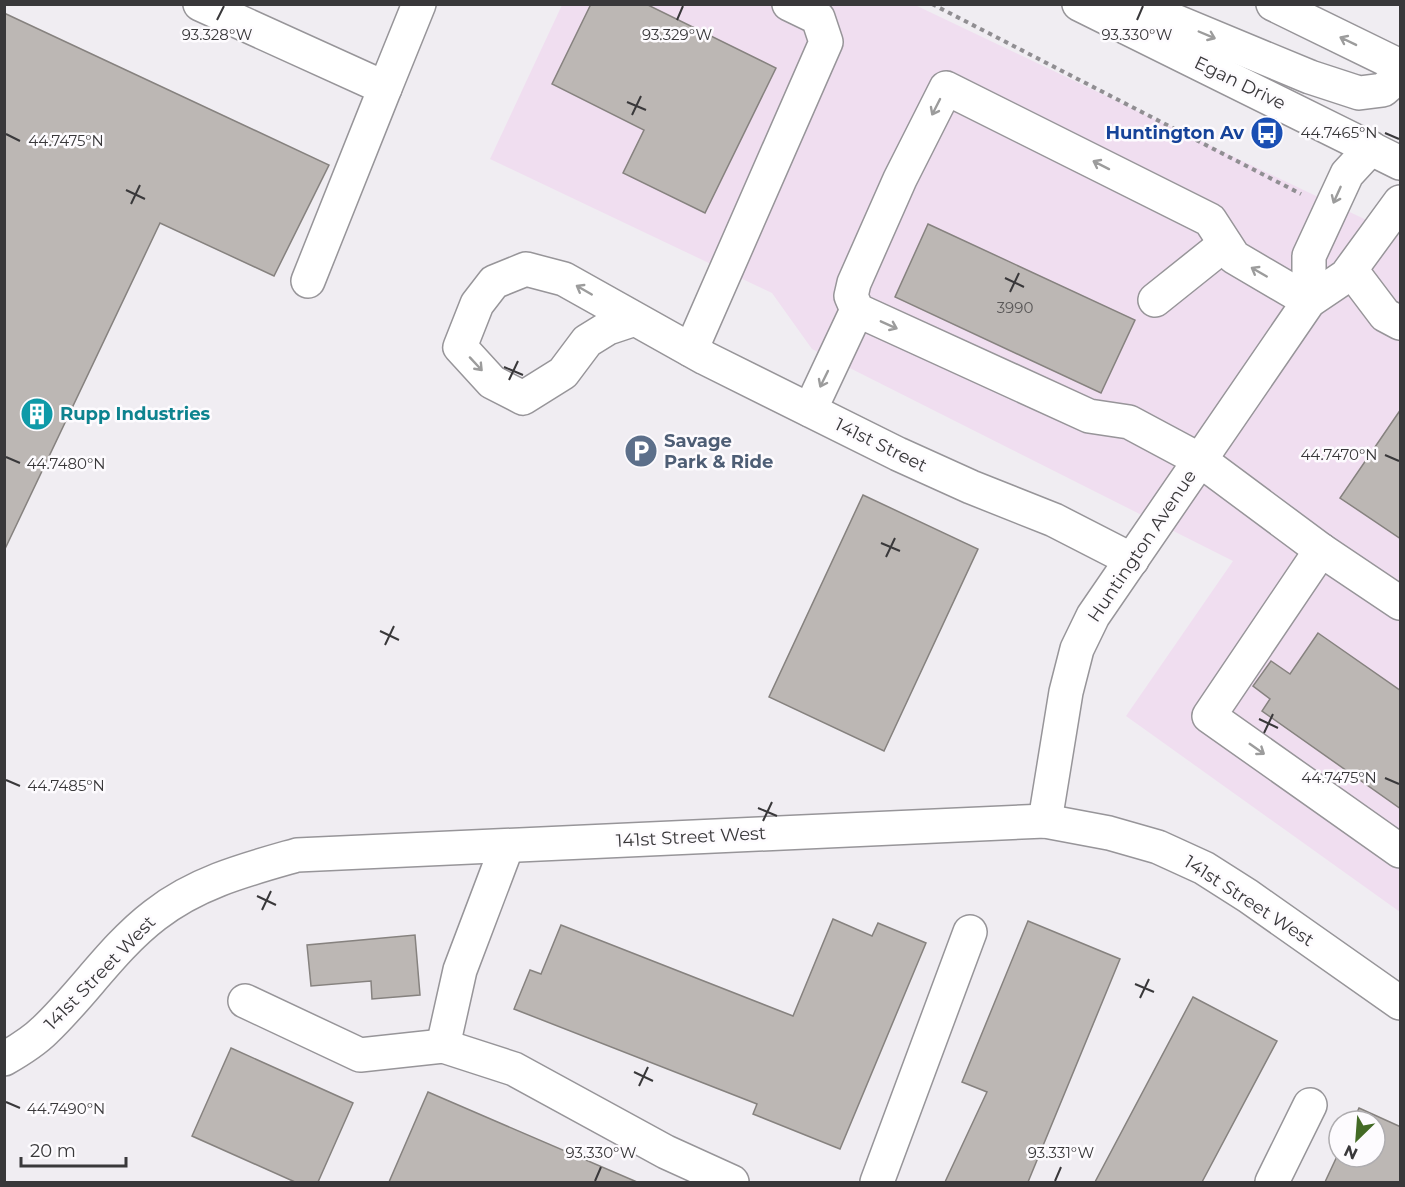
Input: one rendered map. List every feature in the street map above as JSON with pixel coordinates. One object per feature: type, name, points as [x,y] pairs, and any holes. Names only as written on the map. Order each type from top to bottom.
[{"type":"main road","points":[[200,4],[385,88]]},
{"type":"main road","points":[[308,281],[419,4]]},
{"type":"main road","points":[[691,350],[826,42],[819,18],[789,4]]},
{"type":"main road","name":"Egan Drive","points":[[1079,4],[1386,143],[1401,163]]},
{"type":"main road","points":[[1134,4],[1310,78],[1359,93],[1383,90],[1401,75]]},
{"type":"main road","points":[[1273,4],[1401,66]]},
{"type":"main road","points":[[1309,301],[1234,257],[1210,220],[946,88],[900,179],[854,283],[851,296],[857,310],[1089,416],[1129,422],[1200,460],[1321,549],[1401,603]]},
{"type":"main road","points":[[1309,301],[1309,256],[1347,174],[1386,143]]},
{"type":"main road","name":"Huntington Avenue","points":[[1045,821],[1066,692],[1077,649],[1093,616],[1309,301],[1346,276],[1401,202]]},
{"type":"main road","points":[[1155,300],[1225,244]]},
{"type":"main road","name":"141st Street","points":[[635,320],[608,328],[587,341],[563,373],[523,398],[492,382],[460,347],[477,304],[494,282],[526,268],[564,279],[691,350],[810,410],[971,487],[1054,520],[1132,560]]},
{"type":"main road","points":[[1351,270],[1384,315],[1401,323]]},
{"type":"main road","points":[[810,410],[857,310]]},
{"type":"main road","points":[[1321,549],[1209,716],[1401,851]]},
{"type":"main road","name":"141st Street West","points":[[4,1059],[44,1032],[119,950],[155,915],[196,888],[297,855],[1045,821],[1109,833],[1158,847],[1204,868],[1401,1003]]},
{"type":"main road","points":[[443,1046],[460,970],[507,846]]},
{"type":"main road","points":[[877,1182],[970,933]]},
{"type":"main road","points":[[245,1001],[360,1055],[443,1046],[514,1069],[666,1152],[732,1182]]},
{"type":"main road","points":[[1272,1182],[1310,1105]]},
{"type":"path","points":[[932,4],[1286,185],[1330,211]]},
{"type":"shaded area","points":[[562,5],[915,5],[1400,236],[1400,912],[1126,716],[1233,561],[812,349],[772,293],[490,159]]},
{"type":"building","points":[[591,4],[646,4],[776,68],[705,213],[623,173],[644,130],[552,84]]},
{"type":"building","name":"Rupp Industries","points":[[4,13],[329,165],[274,276],[160,223],[4,551]]},
{"type":"building","points":[[928,224],[1135,320],[1101,393],[895,297]]},
{"type":"building","points":[[1401,409],[1401,539],[1340,498]]},
{"type":"building","points":[[863,495],[978,549],[884,751],[769,697]]},
{"type":"building","points":[[1318,633],[1401,691],[1401,809],[1262,711],[1270,699],[1253,686],[1271,661],[1290,674]]},
{"type":"building","points":[[833,919],[872,936],[878,923],[926,943],[840,1149],[753,1114],[757,1104],[514,1009],[530,970],[541,974],[561,925],[793,1016]]},
{"type":"building","points":[[1028,921],[1120,959],[1028,1182],[945,1182],[987,1092],[962,1082]]},
{"type":"building","points":[[415,935],[420,995],[372,999],[371,981],[311,986],[307,945]]},
{"type":"building","points":[[1193,997],[1277,1041],[1202,1182],[1095,1182]]},
{"type":"building","points":[[231,1048],[353,1103],[318,1182],[295,1182],[192,1136]]},
{"type":"building","points":[[428,1092],[637,1182],[389,1182]]},
{"type":"building","points":[[1387,1121],[1401,1127],[1401,1182],[1325,1182],[1331,1169],[1387,1169]]},
{"type":"place","name":"Huntington Av","points":[[1267,133]]},
{"type":"place","name":"Rupp Industries","points":[[37,414]]},
{"type":"place","name":"Savage Park & Ride","points":[[641,451]]}]
